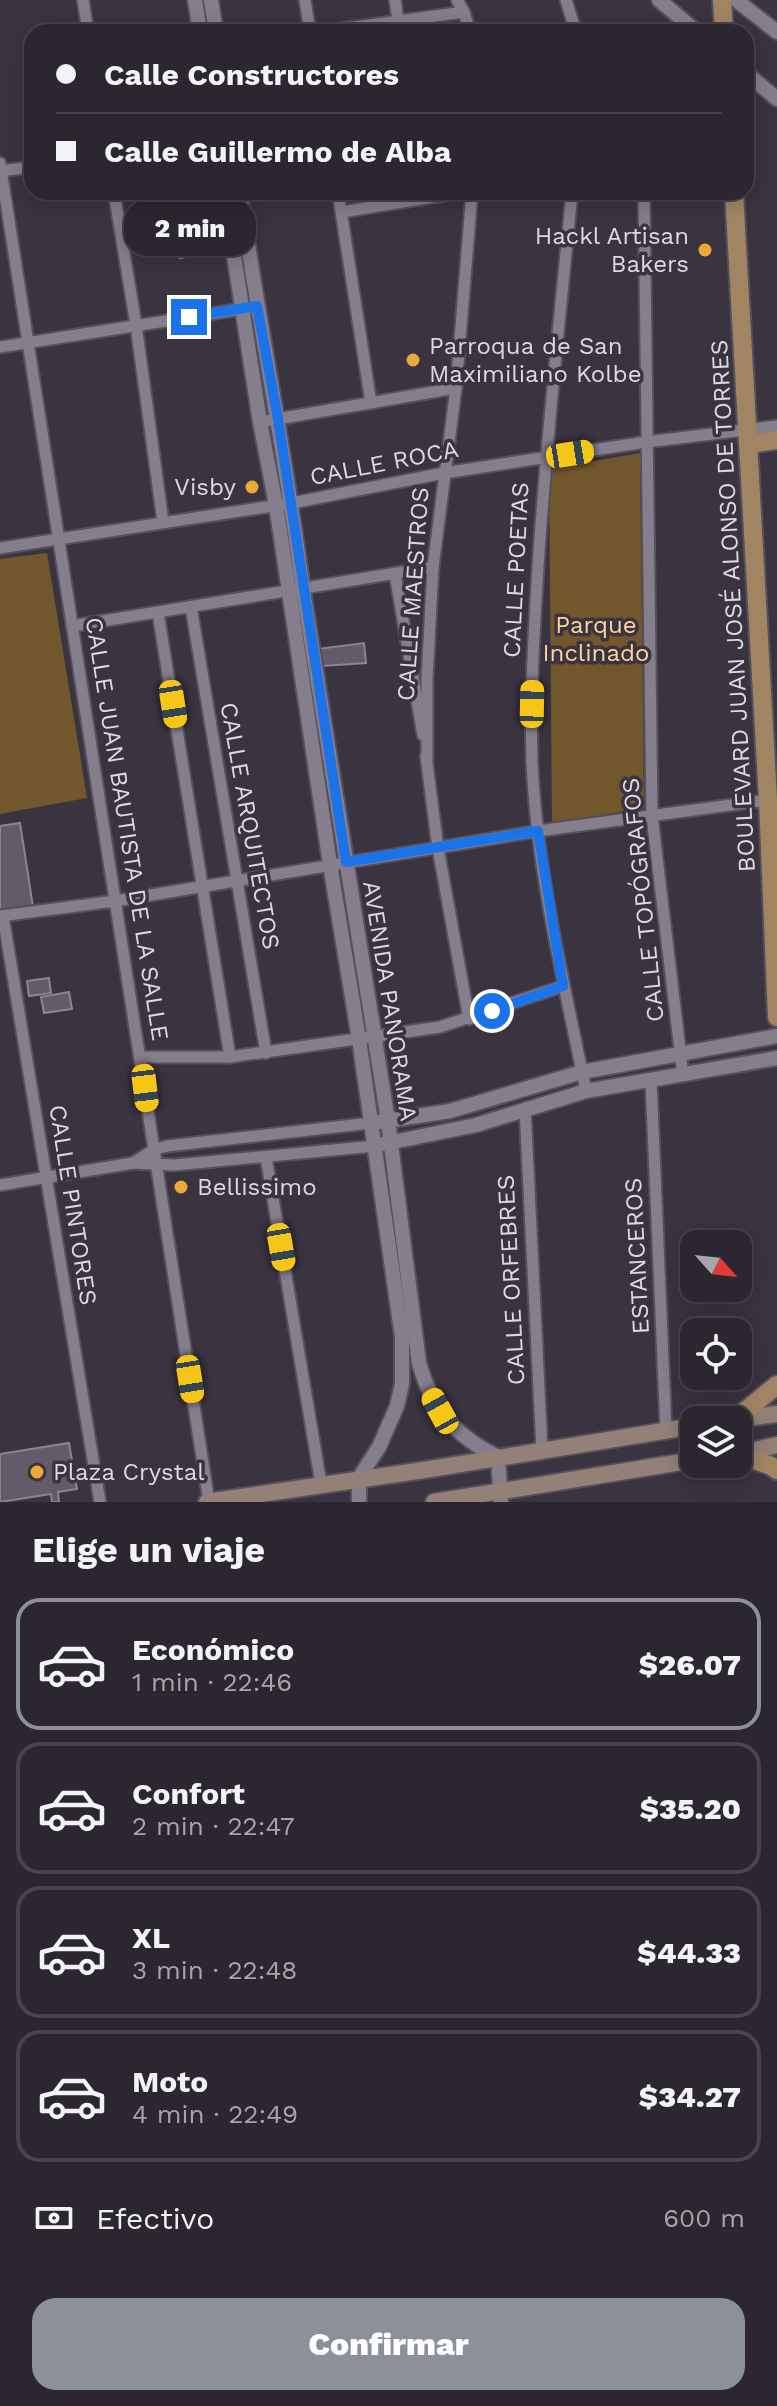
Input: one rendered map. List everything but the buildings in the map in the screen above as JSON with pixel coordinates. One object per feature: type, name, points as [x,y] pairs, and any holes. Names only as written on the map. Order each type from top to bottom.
[{"type":"main road","points":[[722,0],[724,24]]},
{"type":"main road","name":"BOULEVARD JUAN JOSÉ ALONSO DE TORRES","points":[[734,200],[777,1017]]},
{"type":"main road","points":[[748,437],[777,440]]},
{"type":"main road","points":[[751,1406],[777,1385]]},
{"type":"main road","points":[[752,1417],[777,1414]]},
{"type":"main road","points":[[208,1502],[680,1428]]},
{"type":"main road","points":[[752,1451],[777,1445]]},
{"type":"main road","points":[[752,1459],[777,1470]]},
{"type":"main road","points":[[434,1502],[500,1497],[680,1463]]},
{"type":"street","points":[[83,0],[87,24]]},
{"type":"street","points":[[195,0],[199,24]]},
{"type":"street","points":[[211,0],[215,24]]},
{"type":"street","points":[[305,0],[309,24]]},
{"type":"street","points":[[395,0],[398,20]]},
{"type":"street","points":[[457,0],[468,24]]},
{"type":"street","points":[[566,0],[574,24]]},
{"type":"street","points":[[659,0],[688,24]]},
{"type":"street","points":[[736,0],[777,32]]},
{"type":"street","points":[[372,24],[464,12]]},
{"type":"street","points":[[754,80],[777,99]]},
{"type":"street","points":[[0,168],[24,167]]},
{"type":"street","name":"CALLE JUAN BAUTISTA DE LA SALLE","points":[[0,168],[208,1502]]},
{"type":"street","points":[[115,200],[163,522]]},
{"type":"street","name":"AVENIDA PANORAMA","points":[[225,200],[260,422],[296,591],[346,862],[366,1038],[371,1123],[402,1337],[402,1384],[391,1424],[359,1478]]},
{"type":"street","name":"AVENIDA PANORAMA","points":[[241,200],[292,503],[296,591],[330,864],[366,1038],[388,1121],[419,1363],[425,1386],[440,1411],[470,1442],[498,1457]]},
{"type":"street","points":[[340,200],[371,403]]},
{"type":"street","points":[[342,212],[415,200]]},
{"type":"street","name":"CALLE MAESTROS","points":[[427,760],[427,679],[433,567],[456,388],[471,200]]},
{"type":"street","name":"CALLE POETAS","points":[[571,200],[545,458],[532,650],[532,763],[538,831],[563,986],[586,1091]]},
{"type":"street","name":"CALLE TOPÓGRAFOS","points":[[644,200],[652,816],[683,1075]]},
{"type":"street","points":[[0,347],[257,306]]},
{"type":"street","points":[[260,422],[456,388]]},
{"type":"street","name":"CALLE ROCA","points":[[0,548],[292,503],[444,473],[646,442],[748,437],[777,426]]},
{"type":"street","points":[[72,626],[433,567]]},
{"type":"street","name":"CALLE MAESTROS","points":[[395,574],[427,760],[438,848],[469,1019]]},
{"type":"street","name":"CALLE ARQUITECTOS","points":[[191,607],[266,1053]]},
{"type":"street","points":[[158,613],[230,1057]]},
{"type":"street","points":[[2,916],[115,901],[538,831],[768,800]]},
{"type":"street","name":"CALLE PINTORES","points":[[2,916],[100,1502]]},
{"type":"street","points":[[141,1057],[230,1057],[440,1027],[563,986]]},
{"type":"street","points":[[133,1163],[153,1150],[167,1146],[388,1121],[472,1106],[582,1072],[777,1036]]},
{"type":"street","points":[[0,1185],[133,1163],[155,1165],[375,1146],[476,1125],[586,1091],[777,1058]]},
{"type":"street","name":"ESTANCEROS","points":[[651,1081],[666,1430]]},
{"type":"street","name":"CALLE ORFEBRES","points":[[525,1108],[542,1450]]},
{"type":"street","points":[[266,1157],[321,1484]]},
{"type":"street","points":[[498,1457],[500,1497]]},
{"type":"street","points":[[359,1478],[359,1502]]},
{"type":"green space","name":"Parque Inclinado","points":[[640,453],[644,808],[552,823],[549,469]]},
{"type":"green space","points":[[47,553],[87,798],[0,814],[0,559]]},
{"type":"place","name":"Hackl Artisan Bakers","points":[[705,250]]},
{"type":"place","name":"Parroqua de San Maximiliano Kolbe","points":[[413,360]]},
{"type":"place","name":"Visby","points":[[252,487]]},
{"type":"place","name":"Bellissimo","points":[[181,1187]]},
{"type":"place","name":"Plaza Crystal","points":[[37,1472]]},
{"type":"route","points":[[189,317],[257,306],[292,503],[346,862],[538,831],[563,986],[492,1011]]}]
